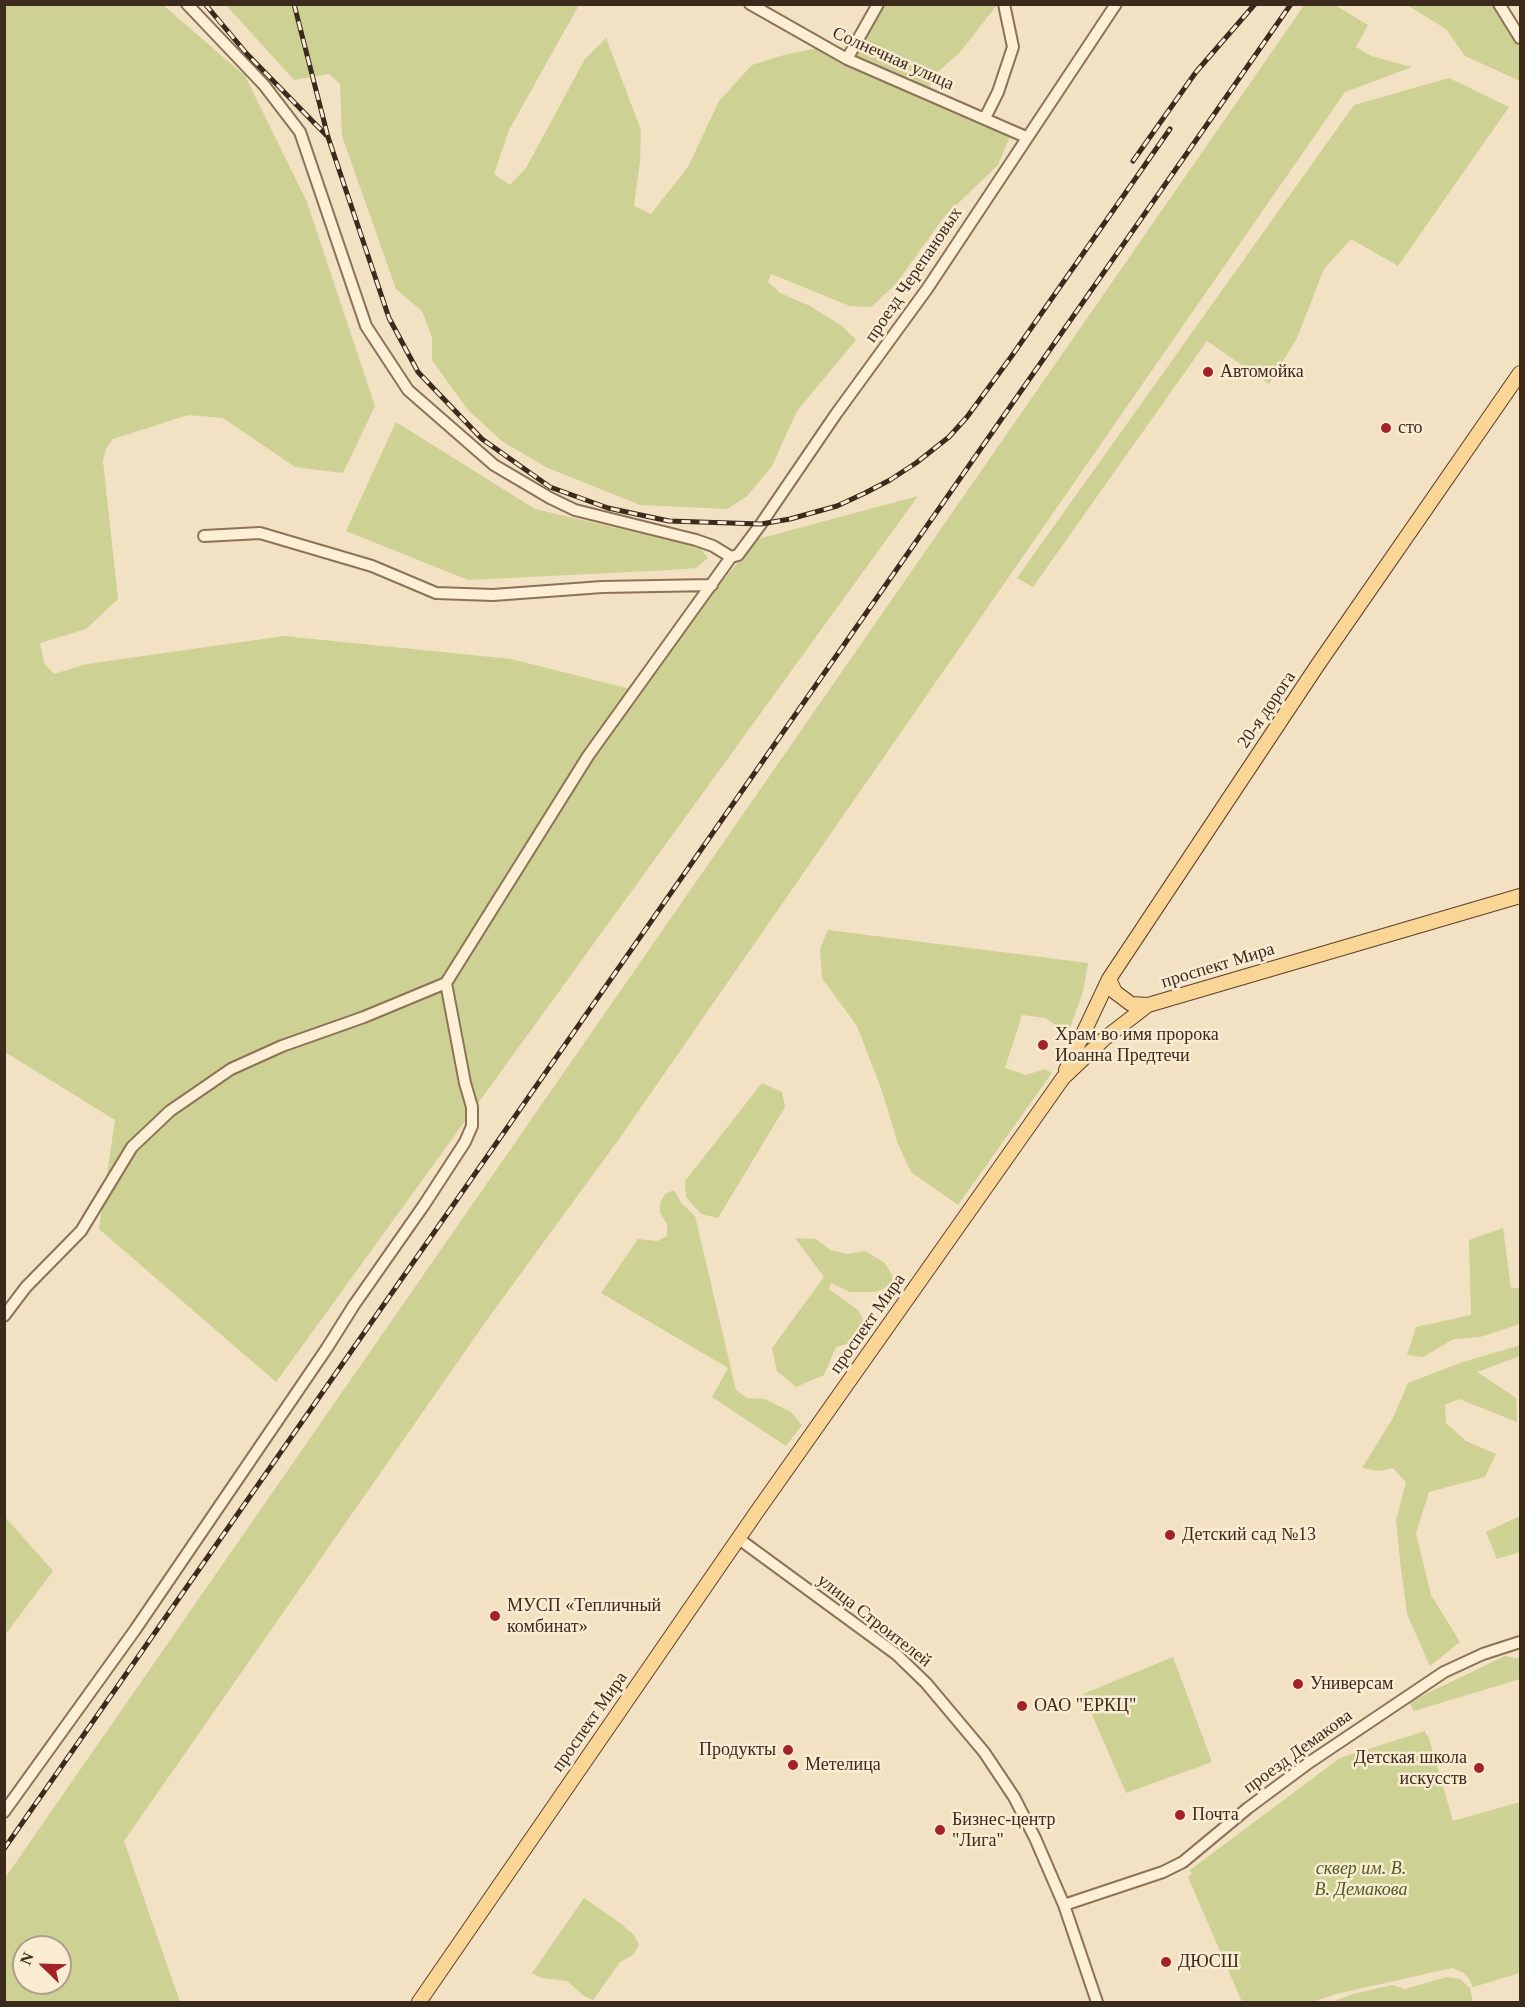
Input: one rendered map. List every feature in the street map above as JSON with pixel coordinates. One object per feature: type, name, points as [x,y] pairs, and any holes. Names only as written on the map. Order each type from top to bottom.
[{"type":"main road","name":"20-я дорога","points":[[1063,1078],[1109,979],[1317,666],[1521,373]]},
{"type":"main road","name":"проспект Мира","points":[[419,2002],[739,1539],[1063,1078],[1104,1039],[1148,1005],[1520,900]]},
{"type":"main road","points":[[1109,979],[1116,992],[1131,1004],[1148,1005]]},
{"type":"street","points":[[187,4],[264,85],[300,132],[366,326],[408,390],[494,465],[550,498],[575,510],[696,540],[713,546],[731,558]]},
{"type":"street","name":"Солнечная улица","points":[[750,4],[847,59],[1026,137]]},
{"type":"street","points":[[847,59],[878,4]]},
{"type":"street","points":[[985,118],[998,92],[1013,47],[1004,4]]},
{"type":"street","name":"проезд Черепановых","points":[[446,983],[588,756],[731,558],[738,555],[761,524],[836,414],[927,289],[1116,4]]},
{"type":"street","points":[[1498,4],[1521,38]]},
{"type":"street","points":[[204,536],[260,533],[372,566],[436,593],[493,595],[602,587],[712,585]]},
{"type":"street","points":[[4,1316],[26,1287],[81,1231],[132,1147],[170,1111],[231,1069],[282,1046],[364,1017],[446,983],[465,1083],[472,1107],[472,1126],[465,1142],[135,1630],[4,1812]]},
{"type":"street","name":"улица Строителей","points":[[739,1539],[896,1654],[926,1683],[978,1745],[1014,1797],[1035,1838],[1064,1905],[1097,2002]]},
{"type":"street","name":"проезд Демакова","points":[[1064,1905],[1163,1872],[1183,1862],[1248,1808],[1310,1762],[1444,1672],[1483,1654],[1521,1642]]},
{"type":"green space","points":[[1305,4],[1335,5],[1368,25],[1356,47],[1371,56],[1412,67],[1345,92],[619,1139],[489,1317],[124,1841],[180,2002],[5,2002],[5,1878]]},
{"type":"green space","points":[[4,5],[163,5],[245,76],[307,202],[375,406],[343,473],[295,467],[223,418],[188,415],[113,439],[106,449],[103,461],[118,599],[86,629],[40,643],[44,663],[54,674],[87,664],[284,636],[511,659],[630,689],[758,539],[918,496],[276,1382],[99,1229],[115,1120],[5,1052]]},
{"type":"green space","points":[[226,5],[579,5],[509,130],[494,174],[510,185],[526,168],[585,59],[606,38],[641,130],[640,162],[634,206],[651,214],[688,167],[719,101],[752,65],[822,47],[847,59],[883,5],[997,5],[961,51],[929,80],[932,94],[1003,124],[1010,136],[998,165],[944,217],[896,284],[871,307],[850,306],[771,274],[768,282],[780,293],[810,306],[842,326],[856,340],[797,411],[772,466],[747,496],[727,509],[640,505],[548,468],[503,442],[468,410],[432,360],[432,337],[422,311],[396,289],[342,136],[340,84],[329,74],[294,80]]},
{"type":"green space","points":[[1407,5],[1493,5],[1520,44],[1520,81],[1465,56],[1446,29]]},
{"type":"green space","points":[[1449,78],[1509,107],[1398,266],[1351,239],[1324,269],[1297,338],[1269,384],[1207,341],[1033,587],[1017,578],[1354,105]]},
{"type":"green space","points":[[396,422],[535,509],[685,544],[701,549],[708,558],[696,568],[468,580],[346,531]]},
{"type":"green space","points":[[828,930],[1088,963],[1083,992],[1068,1033],[1045,1018],[1022,1015],[1005,1068],[1026,1075],[1045,1069],[1052,1073],[958,1205],[911,1172],[898,1144],[881,1088],[857,1026],[822,978],[820,949]]},
{"type":"green space","points":[[762,1083],[782,1092],[785,1107],[718,1218],[701,1214],[686,1197],[685,1181]]},
{"type":"green space","points":[[674,1190],[682,1204],[695,1216],[736,1390],[747,1398],[765,1399],[791,1412],[802,1425],[786,1446],[712,1397],[728,1368],[601,1293],[638,1239],[657,1241],[667,1236],[667,1224],[660,1213],[660,1203],[665,1194]]},
{"type":"green space","points":[[1503,1228],[1511,1288],[1520,1288],[1520,1324],[1480,1337],[1454,1339],[1423,1357],[1407,1355],[1416,1327],[1471,1315],[1469,1240]]},
{"type":"green space","points":[[795,1238],[816,1239],[830,1250],[847,1254],[865,1251],[885,1263],[892,1275],[893,1284],[876,1292],[850,1292],[831,1283],[829,1289],[858,1310],[866,1324],[857,1341],[836,1347],[824,1375],[796,1387],[777,1371],[772,1348],[824,1277]]},
{"type":"green space","points":[[1520,1345],[1520,1356],[1477,1372],[1516,1398],[1517,1422],[1459,1399],[1445,1405],[1446,1423],[1466,1441],[1496,1454],[1485,1477],[1429,1492],[1416,1533],[1431,1595],[1460,1642],[1430,1666],[1407,1614],[1401,1569],[1396,1520],[1406,1482],[1393,1468],[1380,1471],[1362,1468],[1393,1418],[1408,1383],[1460,1363]]},
{"type":"green space","points":[[1520,1516],[1520,1552],[1497,1559],[1486,1532]]},
{"type":"green space","points":[[5,1517],[53,1571],[4,1635]]},
{"type":"green space","points":[[1505,1656],[1520,1657],[1520,1679],[1414,1711],[1409,1702]]},
{"type":"green space","points":[[1173,1657],[1212,1762],[1126,1793],[1083,1694]]},
{"type":"green space","name":"сквер им. В. В. Демакова","points":[[1425,1731],[1453,1821],[1520,1802],[1520,1973],[1473,1987],[1464,1973],[1452,1968],[1336,1994],[1313,2002],[1242,2002],[1188,1877],[1192,1874],[1190,1870],[1340,1758]]},
{"type":"green space","points":[[584,1898],[620,1923],[634,1935],[639,1945],[633,1955],[620,1962],[593,2000],[584,1996],[567,1981],[542,1978],[532,1973]]},
{"type":"green space","points":[[1447,1977],[1460,1979],[1470,1988],[1473,2002],[1331,2002],[1353,1994],[1392,1985],[1405,1989]]},
{"type":"railway","points":[[205,4],[247,54],[326,135]]},
{"type":"railway","points":[[294,4],[328,137],[389,318],[418,372],[482,439],[550,487],[608,508],[669,521],[761,524],[790,519],[837,506],[890,480],[916,463],[949,437],[967,417],[1170,129]]},
{"type":"railway","points":[[1133,161],[1196,72],[1255,4]]},
{"type":"railway","points":[[4,1849],[1291,4]]},
{"type":"place","name":"Автомойка","points":[[1208,372]]},
{"type":"place","name":"сто","points":[[1386,428]]},
{"type":"place","name":"Храм во имя пророка Иоанна Предтечи","points":[[1043,1045]]},
{"type":"place","name":"Детский сад №13","points":[[1170,1535]]},
{"type":"place","name":"МУСП «Тепличный комбинат»","points":[[495,1616]]},
{"type":"place","name":"Универсам","points":[[1298,1684]]},
{"type":"place","name":"ОАО \"ЕРКЦ\"","points":[[1022,1706]]},
{"type":"place","name":"Продукты","points":[[788,1750]]},
{"type":"place","name":"Метелица","points":[[793,1765]]},
{"type":"place","name":"Детская школа искусств","points":[[1479,1768]]},
{"type":"place","name":"Почта","points":[[1180,1815]]},
{"type":"place","name":"Бизнес-центр \"Лига\"","points":[[940,1830]]},
{"type":"place","name":"ДЮСШ","points":[[1166,1962]]}]
